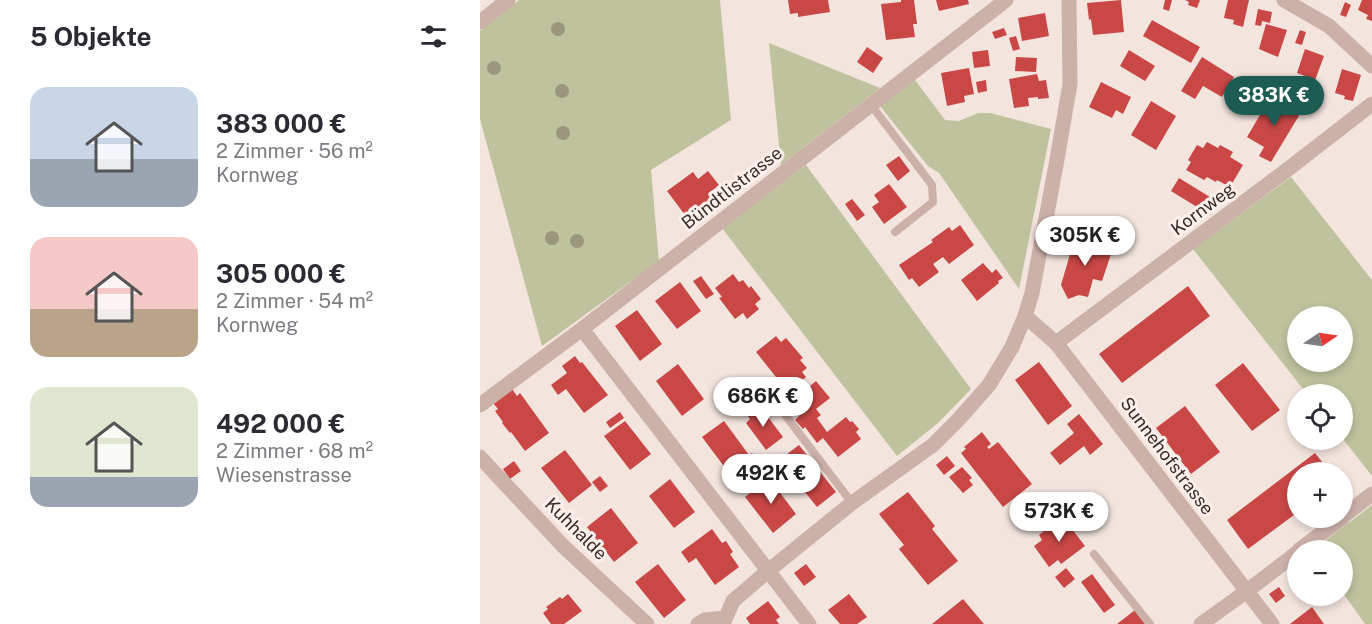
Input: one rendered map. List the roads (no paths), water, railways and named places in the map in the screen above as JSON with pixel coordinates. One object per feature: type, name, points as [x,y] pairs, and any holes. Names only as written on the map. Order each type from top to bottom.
[{"type":"street","points":[[480,22],[489,5],[508,0]]},
{"type":"street","name":"Bündtlistrasse","points":[[480,405],[582,329],[1006,0]]},
{"type":"street","points":[[698,624],[705,620],[724,621],[733,601],[768,571],[852,503],[933,445],[989,385],[1012,347],[1025,316],[1035,281],[1070,84],[1069,0]]},
{"type":"street","points":[[1284,0],[1329,26],[1372,66]]},
{"type":"street","name":"Kornweg","points":[[1056,343],[1372,104]]},
{"type":"street","name":"Sunnehofstrasse","points":[[1025,316],[1056,343],[1272,624]]},
{"type":"street","points":[[582,329],[809,624]]},
{"type":"street","name":"Kuhhalde","points":[[480,457],[563,546],[647,624]]},
{"type":"street","points":[[1353,509],[1372,494]]},
{"type":"street","points":[[1312,540],[1328,528]]},
{"type":"street","points":[[1201,624],[1287,560]]},
{"type":"lane","points":[[871,105],[932,185],[933,202],[895,232]]},
{"type":"lane","points":[[786,416],[852,503]]},
{"type":"lane","points":[[1094,554],[1150,624]]}]
